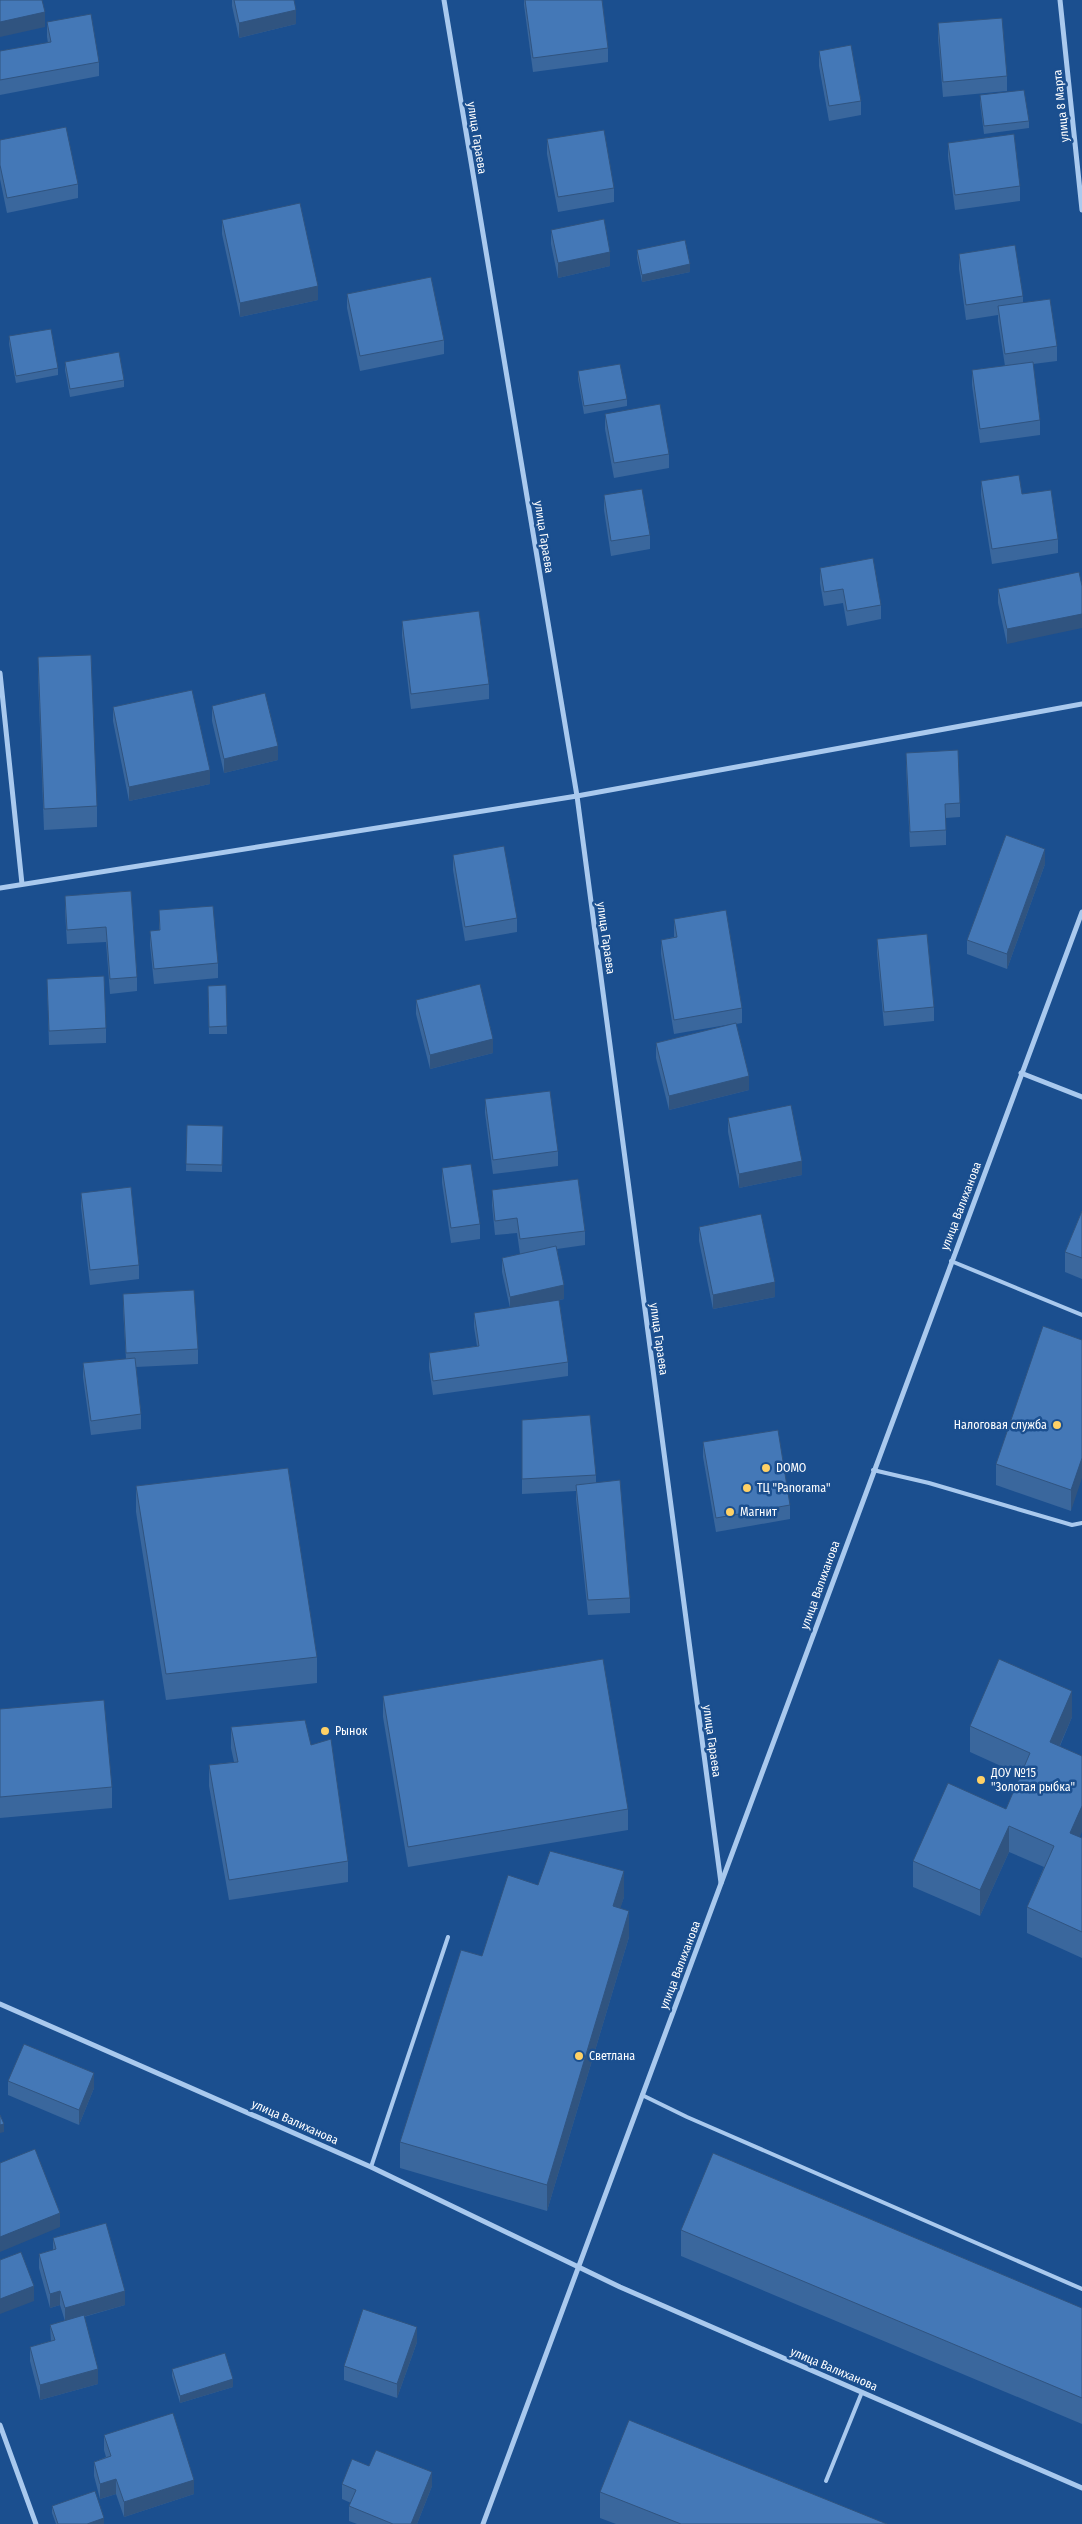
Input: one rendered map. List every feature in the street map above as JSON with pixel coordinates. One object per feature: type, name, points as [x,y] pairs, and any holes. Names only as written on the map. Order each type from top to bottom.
[{"type":"street","name":"улица Гараева","points":[[444,0],[577,796],[721,1883]]},
{"type":"street","name":"улица 8 Марта","points":[[1060,0],[1082,210]]},
{"type":"street","points":[[0,673],[22,884]]},
{"type":"street","points":[[0,888],[577,796],[1082,704]]},
{"type":"street","name":"улица Валиханова","points":[[483,2524],[873,1470],[1082,912]]},
{"type":"street","points":[[1021,1073],[1082,1097]]},
{"type":"street","name":"улица Валиханова","points":[[0,2004],[371,2167],[620,2287],[1082,2488]]},
{"type":"street","points":[[0,2425],[36,2524]]},
{"type":"lane","points":[[951,1261],[1082,1315]]},
{"type":"lane","points":[[873,1470],[928,1483],[1072,1525],[1082,1523]]},
{"type":"lane","points":[[371,2167],[448,1937]]},
{"type":"lane","points":[[642,2095],[687,2117],[1082,2290]]},
{"type":"lane","points":[[826,2481],[862,2392]]},
{"type":"building","points":[[0,0],[42,0],[45,12],[0,22]]},
{"type":"building","points":[[234,0],[294,0],[296,10],[239,23]]},
{"type":"building","points":[[525,0],[602,0],[608,48],[533,58]]},
{"type":"building","points":[[91,14],[99,62],[0,80],[0,51],[51,42],[47,22]]},
{"type":"building","points":[[1002,18],[1007,76],[943,82],[938,23]]},
{"type":"building","points":[[851,45],[861,101],[829,106],[819,51]]},
{"type":"building","points":[[1024,90],[1029,121],[984,126],[980,95]]},
{"type":"building","points":[[66,127],[78,184],[7,198],[0,165],[0,140]]},
{"type":"building","points":[[604,130],[614,188],[558,197],[547,139]]},
{"type":"building","points":[[1014,134],[1020,186],[955,195],[948,143]]},
{"type":"building","points":[[300,203],[318,286],[240,303],[222,220]]},
{"type":"building","points":[[604,219],[610,252],[558,263],[551,230]]},
{"type":"building","points":[[685,240],[690,264],[642,275],[637,250]]},
{"type":"building","points":[[1015,245],[1023,296],[966,305],[959,254]]},
{"type":"building","points":[[431,277],[444,340],[360,356],[347,294]]},
{"type":"building","points":[[1050,299],[1057,346],[1005,354],[998,306]]},
{"type":"building","points":[[51,329],[58,368],[16,376],[9,336]]},
{"type":"building","points":[[119,352],[124,380],[70,389],[65,362]]},
{"type":"building","points":[[1033,362],[1040,420],[980,429],[972,370]]},
{"type":"building","points":[[620,364],[627,399],[584,406],[578,371]]},
{"type":"building","points":[[660,404],[669,454],[614,463],[605,414]]},
{"type":"building","points":[[1019,475],[1022,494],[1051,490],[1058,539],[992,549],[981,481]]},
{"type":"building","points":[[642,489],[650,535],[611,541],[604,495]]},
{"type":"building","points":[[873,558],[881,605],[847,611],[843,589],[824,592],[820,568]]},
{"type":"building","points":[[1079,572],[1082,586],[1082,614],[1007,629],[998,589]]},
{"type":"building","points":[[479,611],[489,684],[411,694],[402,621]]},
{"type":"building","points":[[91,655],[97,806],[44,809],[38,657]]},
{"type":"building","points":[[192,690],[210,770],[129,787],[113,707]]},
{"type":"building","points":[[265,693],[278,746],[224,759],[212,706]]},
{"type":"building","points":[[958,750],[960,803],[945,804],[946,830],[910,832],[906,753]]},
{"type":"building","points":[[1006,835],[1045,849],[1007,954],[967,940]]},
{"type":"building","points":[[504,846],[517,918],[465,927],[453,855]]},
{"type":"building","points":[[131,891],[137,977],[110,979],[106,927],[67,930],[65,896]]},
{"type":"building","points":[[213,906],[218,963],[154,969],[150,931],[160,930],[159,910]]},
{"type":"building","points":[[726,910],[742,1008],[674,1020],[661,940],[677,937],[674,919]]},
{"type":"building","points":[[927,934],[934,1007],[884,1012],[877,939]]},
{"type":"building","points":[[104,976],[106,1028],[49,1031],[47,979]]},
{"type":"building","points":[[480,984],[493,1039],[430,1055],[416,1000]]},
{"type":"building","points":[[226,985],[227,1026],[209,1027],[208,986]]},
{"type":"building","points":[[736,1023],[749,1076],[669,1096],[656,1043]]},
{"type":"building","points":[[550,1091],[558,1151],[493,1160],[485,1099]]},
{"type":"building","points":[[791,1105],[802,1161],[739,1174],[728,1118]]},
{"type":"building","points":[[187,1125],[223,1126],[222,1165],[186,1164]]},
{"type":"building","points":[[471,1164],[480,1224],[451,1228],[442,1168]]},
{"type":"building","points":[[578,1179],[585,1231],[520,1239],[517,1218],[495,1221],[492,1190]]},
{"type":"building","points":[[131,1187],[139,1265],[90,1270],[81,1193]]},
{"type":"building","points":[[1082,1211],[1082,1258],[1065,1252]]},
{"type":"building","points":[[761,1214],[775,1282],[713,1295],[699,1227]]},
{"type":"building","points":[[556,1246],[564,1285],[510,1297],[502,1258]]},
{"type":"building","points":[[194,1290],[198,1349],[126,1353],[123,1294]]},
{"type":"building","points":[[559,1300],[568,1362],[433,1381],[429,1353],[479,1346],[474,1313]]},
{"type":"building","points":[[1043,1326],[1082,1340],[1082,1458],[1071,1490],[996,1464]]},
{"type":"building","points":[[135,1358],[141,1414],[91,1421],[83,1363]]},
{"type":"building","points":[[590,1415],[596,1475],[522,1479],[522,1420]]},
{"type":"building","name":"ТЦ \"Panorama\"","points":[[778,1430],[790,1505],[716,1518],[703,1442]]},
{"type":"building","points":[[288,1468],[317,1657],[166,1674],[136,1486]]},
{"type":"building","points":[[620,1480],[630,1598],[588,1600],[576,1485]]},
{"type":"building","points":[[603,1659],[628,1809],[408,1847],[383,1696]]},
{"type":"building","points":[[999,1659],[1072,1691],[1050,1742],[1082,1756],[1082,1806],[1070,1833],[1082,1838],[1082,1932],[1027,1907],[1054,1846],[1009,1826],[980,1890],[913,1861],[948,1783],[1006,1809],[1030,1753],[970,1726]]},
{"type":"building","points":[[104,1700],[112,1787],[0,1797],[0,1709]]},
{"type":"building","points":[[305,1720],[311,1745],[331,1739],[348,1861],[229,1880],[209,1765],[238,1762],[231,1727]]},
{"type":"building","points":[[550,1851],[624,1871],[613,1906],[629,1911],[547,2185],[400,2142],[461,1950],[482,1956],[508,1875],[538,1885]]},
{"type":"building","points":[[24,2044],[94,2073],[79,2110],[8,2081]]},
{"type":"building","points":[[0,2115],[4,2124],[0,2125]]},
{"type":"building","points":[[35,2149],[60,2213],[0,2237],[0,2163]]},
{"type":"building","points":[[713,2153],[1082,2308],[1082,2398],[681,2230]]},
{"type":"building","points":[[106,2223],[125,2291],[65,2308],[60,2291],[50,2294],[39,2254],[56,2249],[53,2238]]},
{"type":"building","points":[[21,2252],[34,2286],[0,2299],[0,2260]]},
{"type":"building","points":[[363,2309],[417,2327],[397,2384],[344,2366]]},
{"type":"building","points":[[84,2315],[98,2369],[40,2385],[30,2347],[55,2340],[50,2325]]},
{"type":"building","points":[[225,2353],[233,2379],[180,2396],[172,2369]]},
{"type":"building","points":[[173,2413],[194,2480],[124,2502],[116,2479],[100,2484],[94,2462],[111,2456],[104,2435]]},
{"type":"building","points":[[629,2420],[887,2524],[681,2524],[600,2492]]},
{"type":"building","points":[[376,2450],[432,2472],[411,2524],[393,2524],[349,2506],[356,2490],[342,2484],[352,2459],[369,2466]]},
{"type":"building","points":[[95,2491],[104,2518],[87,2524],[58,2524],[52,2506]]},
{"type":"place","name":"Налоговая служба","points":[[1057,1425]]},
{"type":"place","name":"DOMO","points":[[766,1468]]},
{"type":"place","name":"ТЦ \"Panorama\"","points":[[747,1488]]},
{"type":"place","name":"Магнит","points":[[730,1512]]},
{"type":"place","name":"Рынок","points":[[325,1731]]},
{"type":"place","name":"ДОУ №15 \"Золотая рыбка\"","points":[[981,1780]]},
{"type":"place","name":"Светлана","points":[[579,2056]]}]
